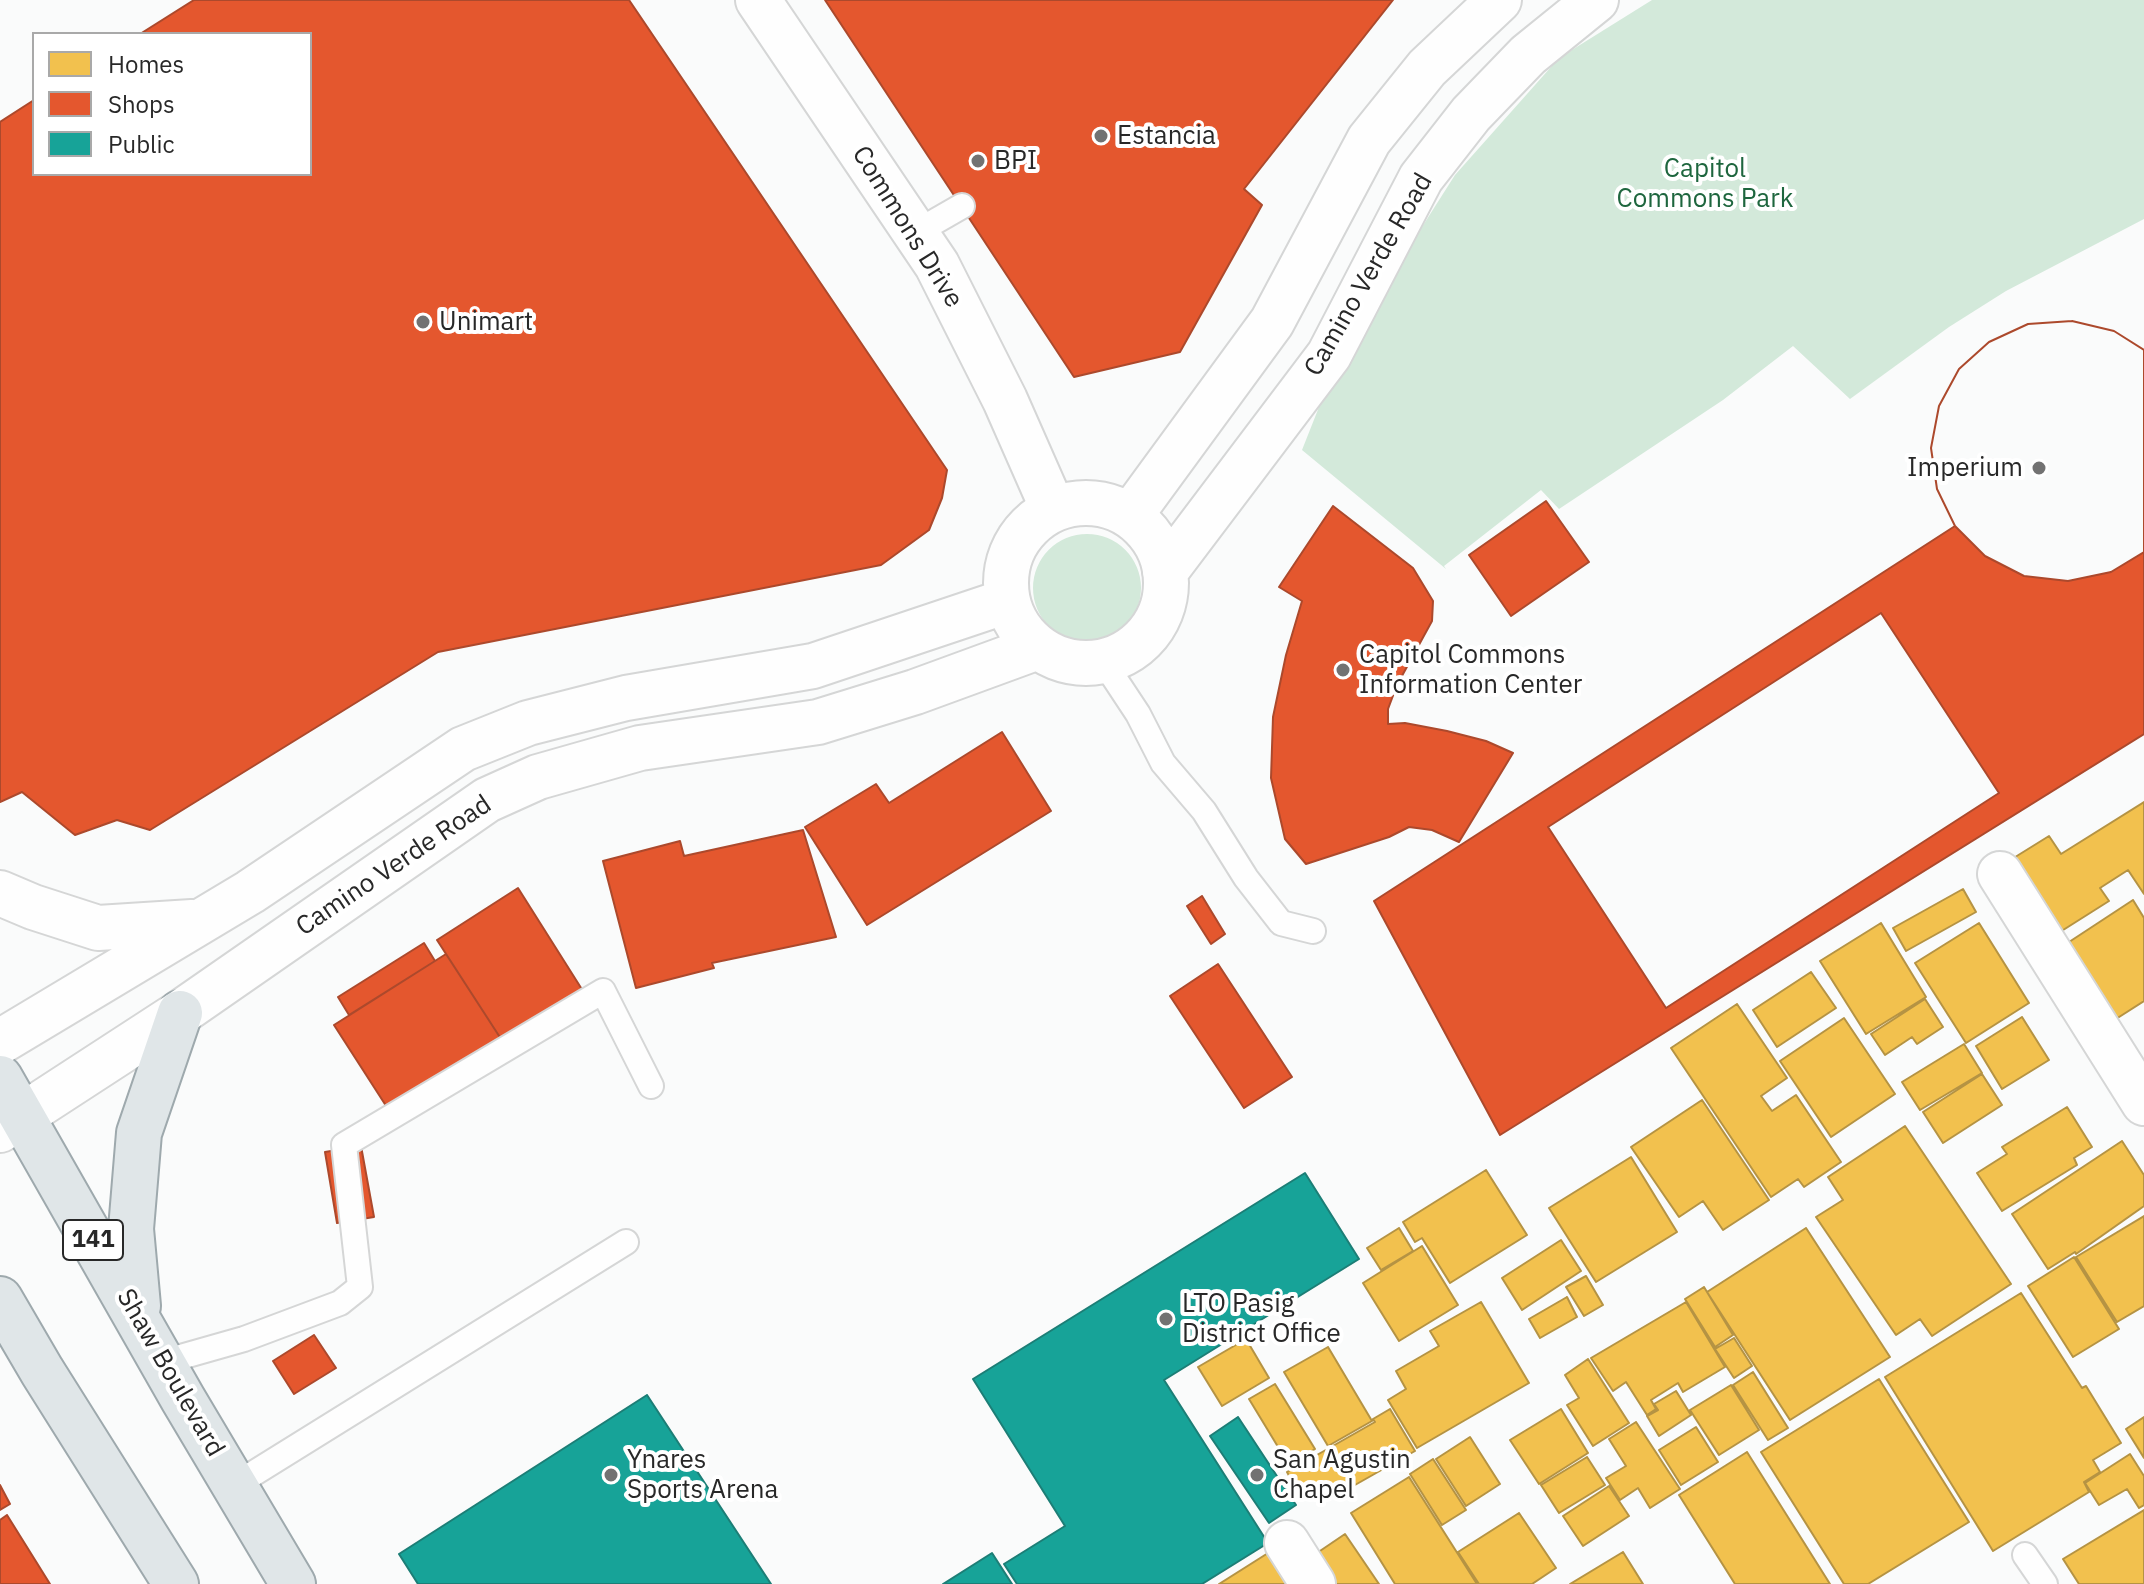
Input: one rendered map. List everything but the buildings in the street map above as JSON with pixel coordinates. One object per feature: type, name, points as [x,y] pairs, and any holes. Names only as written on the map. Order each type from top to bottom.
[{"type":"main road","points":[[139,1320],[131,1229],[139,1133],[180,1013]]},
{"type":"main road","name":"Shaw Boulevard","points":[[0,1078],[12,1124],[139,1320],[293,1584]]},
{"type":"main road","points":[[0,1299],[176,1584]]},
{"type":"main road","points":[[0,1345],[42,1371]]},
{"type":"street","name":"Commons Drive","points":[[758,0],[937,265],[1005,400],[1053,509]]},
{"type":"street","points":[[1130,516],[1272,322],[1369,140],[1427,68],[1499,0]]},
{"type":"street","name":"Camino Verde Road","points":[[1165,572],[1329,355],[1421,178],[1471,114],[1528,55],[1596,0]]},
{"type":"street","points":[[1092,502],[1130,516],[1147,531],[1159,550],[1165,572],[1165,596],[1158,619],[1144,638],[1126,653],[1103,661],[1081,663],[1058,658],[1038,647],[1014,619],[1007,601],[1005,574],[1013,547],[1030,525],[1053,509],[1072,503],[1092,502]]},
{"type":"street","points":[[0,1042],[250,892],[463,749],[528,723],[626,698],[813,666],[1007,601]]},
{"type":"street","name":"Camino Verde Road","points":[[12,1124],[180,1013],[487,800],[538,777],[640,748],[818,722],[915,692],[1038,647]]},
{"type":"street","points":[[2000,874],[2144,1103]]},
{"type":"street","points":[[0,893],[98,928],[198,922]]},
{"type":"street","points":[[1287,1543],[1313,1584]]},
{"type":"lane","points":[[915,233],[962,206]]},
{"type":"lane","points":[[1103,661],[1138,714],[1163,763],[1204,811],[1246,878],[1281,923],[1313,931]]},
{"type":"lane","points":[[163,1362],[244,1339],[340,1303],[360,1287],[344,1145],[603,991],[651,1086]]},
{"type":"lane","points":[[235,1485],[626,1242]]},
{"type":"lane","points":[[2025,1555],[2045,1584]]},
{"type":"green space","name":"Capitol Commons Park","points":[[1652,0],[2144,0],[2144,219],[2006,291],[1949,327],[1850,399],[1793,346],[1723,400],[1559,509],[1541,490],[1444,566],[1446,569],[1302,450],[1338,359],[1455,175],[1559,58]]},
{"type":"green space","points":[[1087,534],[1108,538],[1125,550],[1137,567],[1141,588],[1137,609],[1125,626],[1108,638],[1087,642],[1066,638],[1049,626],[1037,609],[1033,588],[1037,567],[1049,550],[1066,538]]},
{"type":"place","name":"Estancia","points":[[1101,136]]},
{"type":"place","name":"BPI","points":[[978,161]]},
{"type":"place","name":"Unimart","points":[[423,322]]},
{"type":"place","name":"Imperium","points":[[2039,468]]},
{"type":"place","name":"Capitol Commons Information Center","points":[[1343,670]]},
{"type":"place","name":"LTO Pasig District Office","points":[[1166,1319]]},
{"type":"place","name":"Ynares Sports Arena","points":[[611,1475]]},
{"type":"place","name":"San Agustin Chapel","points":[[1257,1475]]}]
